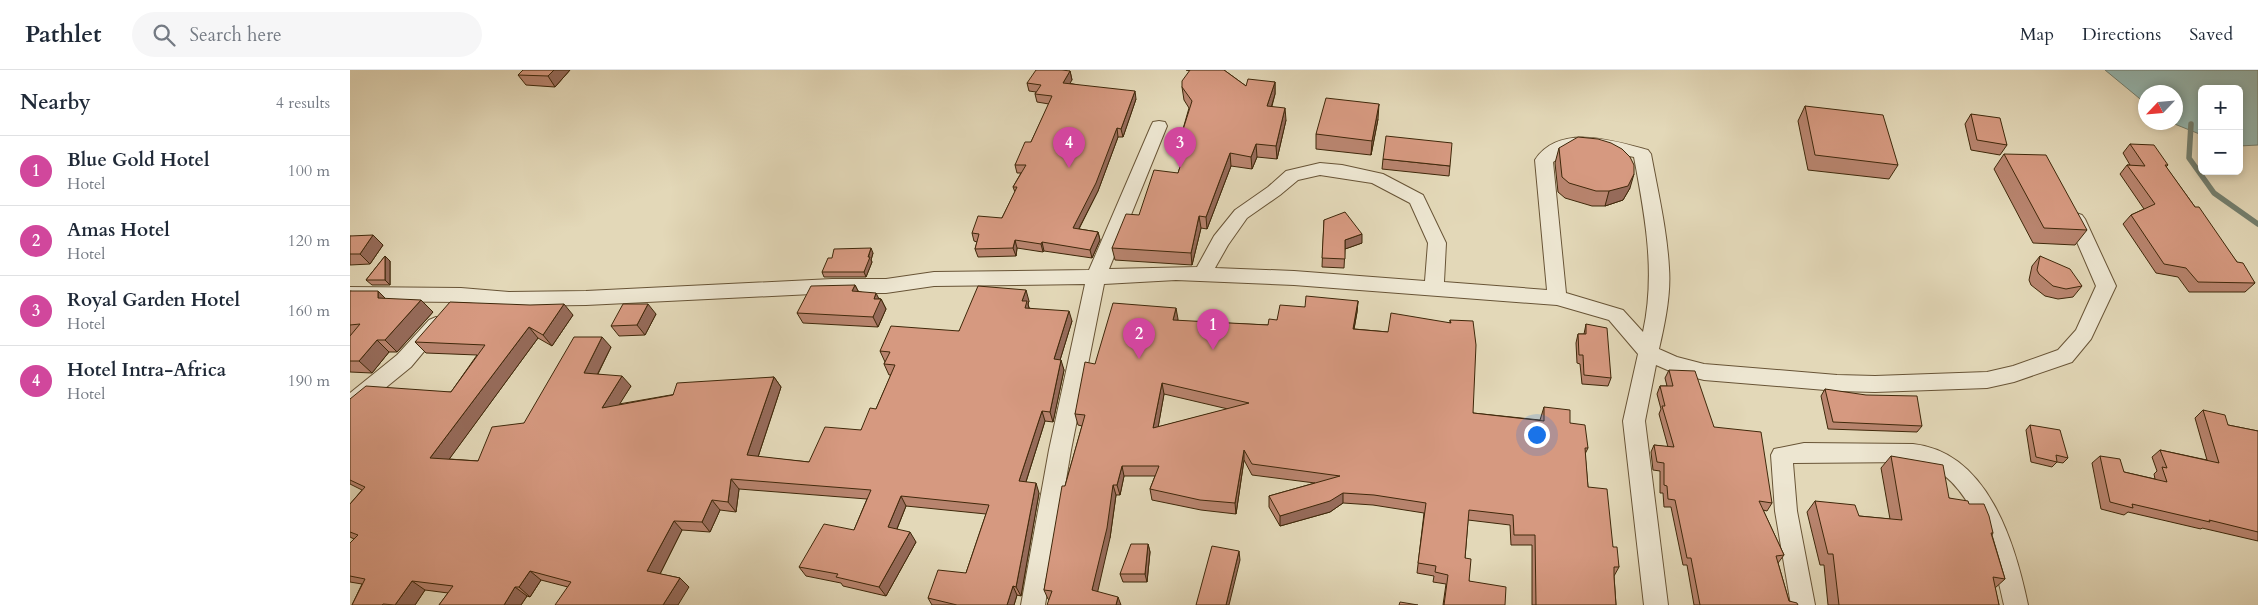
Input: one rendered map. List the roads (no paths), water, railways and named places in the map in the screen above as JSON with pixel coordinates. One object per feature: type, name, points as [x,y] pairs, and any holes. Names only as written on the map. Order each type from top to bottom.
[{"type":"street","points":[[1033,605],[1060,450],[1096,277],[1159,126]]},
{"type":"street","points":[[1557,298],[1544,160],[1560,148],[1583,142],[1614,146],[1642,154],[1652,204],[1660,270],[1654,322],[1634,421],[1656,605]]},
{"type":"street","points":[[1203,273],[1220,241],[1241,214],[1274,191],[1292,175],[1320,169],[1335,170],[1377,178],[1417,199],[1437,243],[1434,290]]},
{"type":"street","points":[[350,294],[461,295],[510,299],[586,298],[832,286],[886,286],[934,279],[1096,277],[1203,273],[1557,298],[1616,315],[1648,352],[1672,364],[1704,372],[1837,383],[1875,384],[1987,380],[2014,374],[2064,356],[2084,334],[2106,286],[2076,219]]},
{"type":"street","points":[[350,405],[404,361],[461,295]]},
{"type":"street","points":[[1803,605],[1797,563],[1781,483],[1782,454],[1808,450],[1925,455],[1950,466],[1980,502],[1993,524],[2016,605]]},
{"type":"water","points":[[2105,70],[2258,70],[2258,145],[2243,146],[2243,85],[2198,85],[2198,133],[2183,127],[2183,85],[2138,85],[2138,97]]},
{"type":"waterway","points":[[2191,124],[2189,158],[2214,193],[2258,224]]},
{"type":"place","name":"Hotel Intra-Africa","points":[[1069,168]]},
{"type":"place","name":"Royal Garden Hotel","points":[[1180,168]]},
{"type":"place","name":"Blue Gold Hotel","points":[[1213,350]]},
{"type":"place","name":"Amas Hotel","points":[[1139,359]]}]
